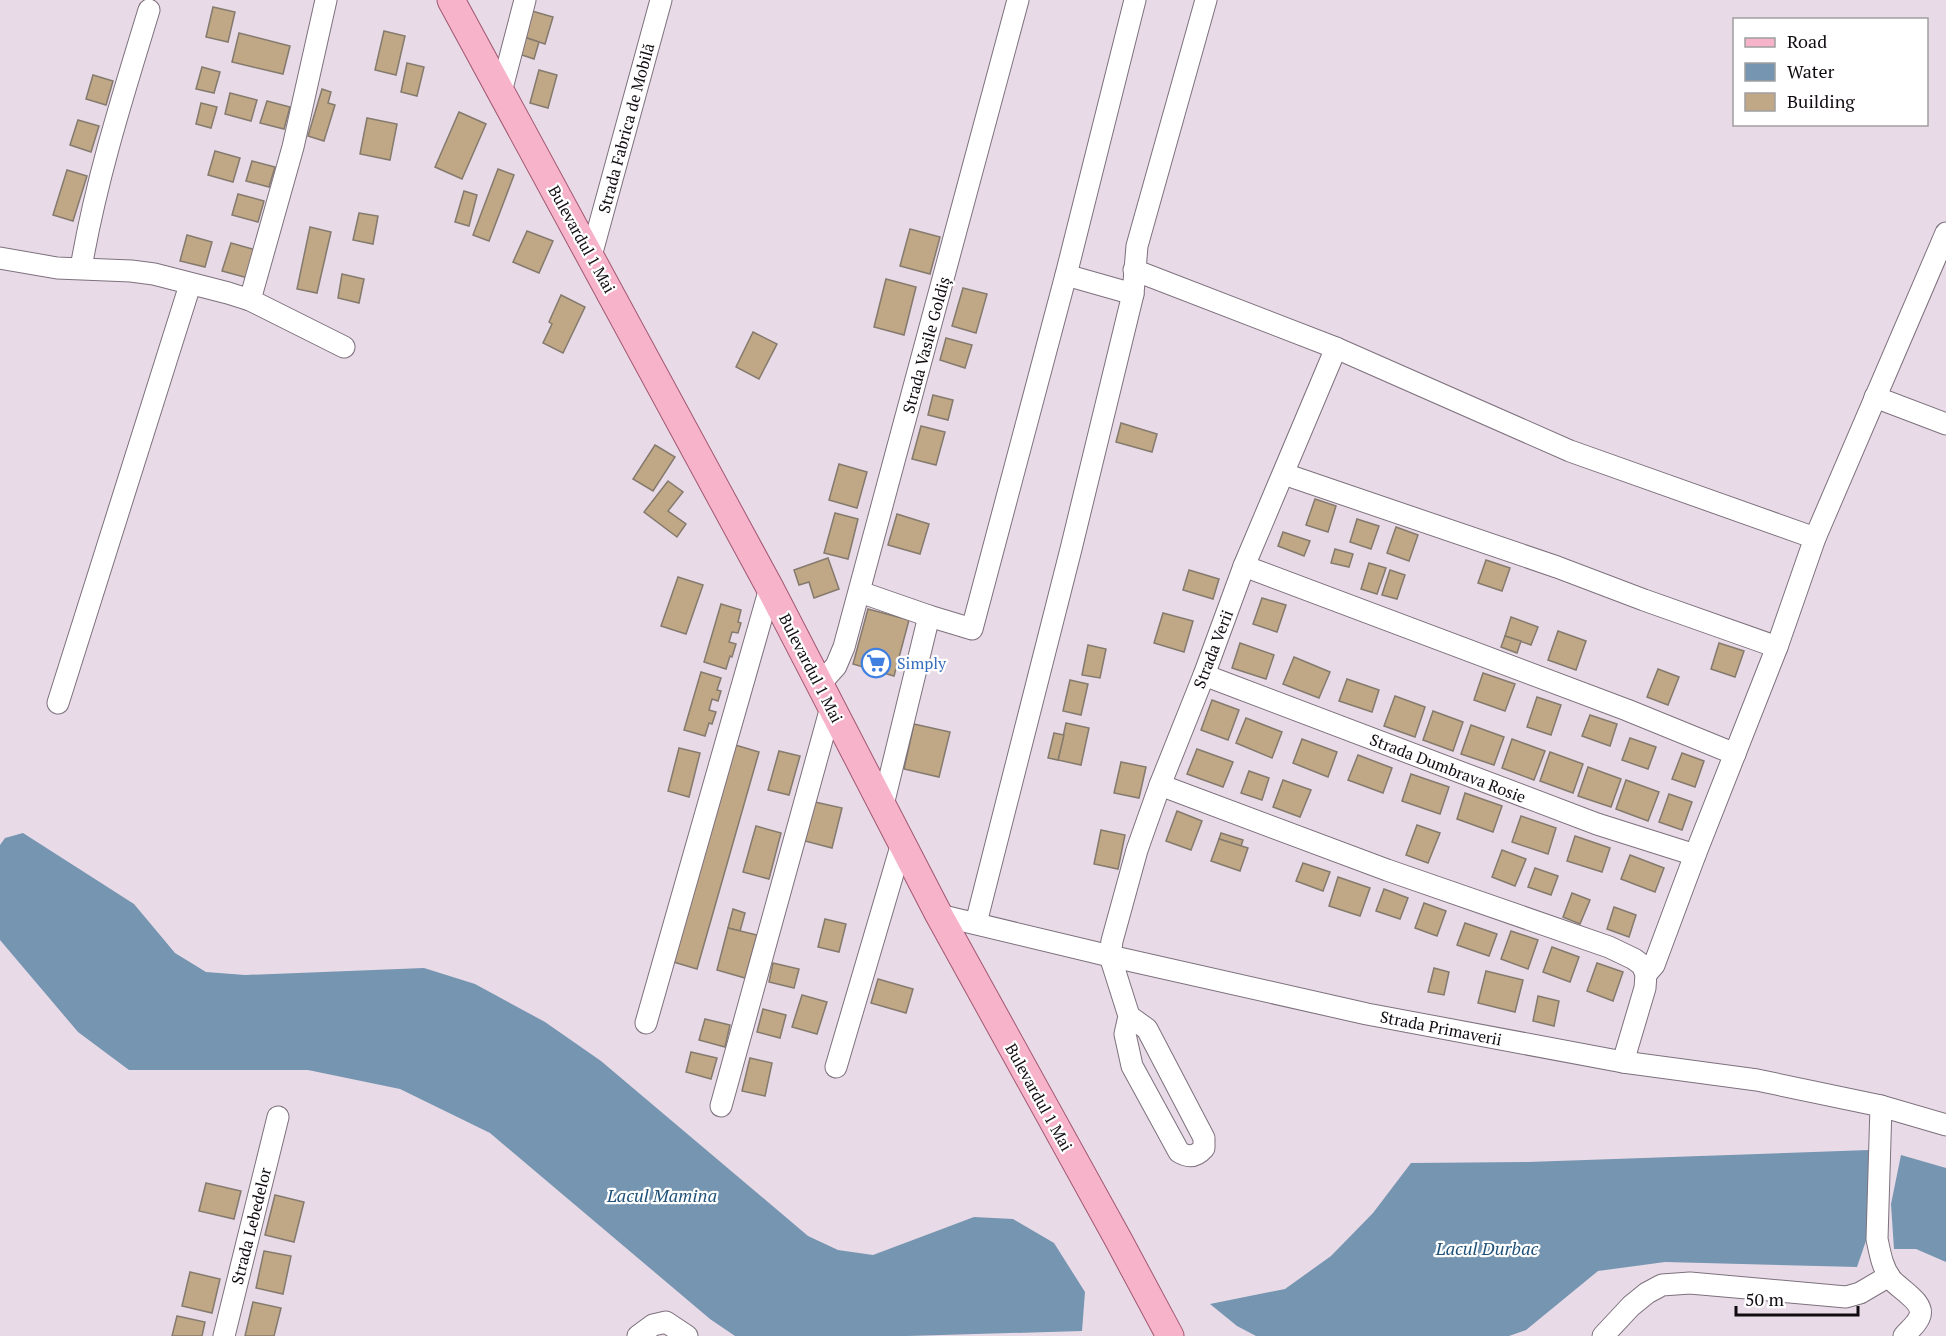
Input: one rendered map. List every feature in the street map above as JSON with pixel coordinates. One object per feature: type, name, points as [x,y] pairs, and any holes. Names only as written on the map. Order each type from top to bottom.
[{"type":"main road","name":"Bulevardul 1 Mai","points":[[451,0],[770,588],[939,915],[1170,1336]]},
{"type":"street","points":[[250,300],[293,147],[326,0]]},
{"type":"street","points":[[501,92],[525,0]]},
{"type":"street","name":"Strada Fabrica de Mobilă","points":[[591,256],[661,0]]},
{"type":"street","name":"Strada Vasile Goldiș","points":[[826,695],[844,647],[860,592],[1018,0]]},
{"type":"street","points":[[860,592],[972,629],[1066,275],[1135,0]]},
{"type":"street","points":[[976,923],[1071,549],[1132,294],[1137,246],[1206,0]]},
{"type":"street","points":[[81,268],[109,140],[149,10]]},
{"type":"street","points":[[1646,974],[1654,965],[1776,647],[1815,538],[1945,237]]},
{"type":"street","points":[[0,258],[57,268],[154,274],[250,300],[344,346]]},
{"type":"street","points":[[1134,270],[1336,348],[1570,451],[1815,538]]},
{"type":"street","points":[[1066,275],[1132,294]]},
{"type":"street","points":[[58,703],[190,285]]},
{"type":"street","name":"Strada Verii","points":[[1110,956],[1137,850],[1160,785],[1244,566],[1336,348]]},
{"type":"street","points":[[1875,397],[1946,424]]},
{"type":"street","points":[[1284,474],[1557,567],[1776,647]]},
{"type":"street","points":[[1244,566],[1627,710],[1735,754]]},
{"type":"street","points":[[646,1023],[770,588]]},
{"type":"street","points":[[883,805],[929,616]]},
{"type":"street","name":"Strada Dumbrava Rosie","points":[[1204,675],[1597,824],[1695,855]]},
{"type":"street","points":[[721,1106],[826,695]]},
{"type":"street","points":[[1160,785],[1387,870],[1609,947],[1634,958],[1642,965],[1646,974],[1645,988],[1623,1062]]},
{"type":"street","points":[[836,1067],[902,843]]},
{"type":"street","name":"Strada Primaverii","points":[[939,915],[1367,1014],[1623,1062],[1757,1080],[1881,1106],[1946,1125]]},
{"type":"street","points":[[1110,956],[1129,1017],[1125,1034],[1132,1066],[1179,1152],[1185,1156],[1199,1154],[1204,1148],[1204,1138],[1147,1029],[1129,1017]]},
{"type":"street","points":[[1881,1106],[1877,1239],[1881,1259],[1889,1276],[1897,1286],[1912,1297],[1921,1311],[1920,1317],[1904,1336]]},
{"type":"street","name":"Strada Lebedelor","points":[[224,1336],[278,1116]]},
{"type":"street","points":[[1603,1336],[1631,1306],[1662,1285],[1690,1283],[1846,1297],[1860,1293],[1889,1276]]},
{"type":"street","points":[[638,1336],[653,1325],[666,1322],[687,1336]]},
{"type":"water","name":"Lacul Mamina","points":[[23,833],[134,904],[175,953],[206,972],[245,975],[424,968],[475,984],[545,1022],[601,1061],[808,1236],[838,1250],[873,1255],[974,1217],[1013,1219],[1054,1243],[1085,1292],[1082,1331],[907,1336],[735,1336],[710,1319],[490,1133],[400,1089],[308,1070],[129,1070],[78,1032],[0,940],[0,845],[5,838]]},
{"type":"water","name":"Lacul Durbac","points":[[1869,1150],[1869,1232],[1857,1267],[1665,1262],[1598,1271],[1526,1330],[1509,1336],[1256,1336],[1237,1326],[1210,1304],[1285,1289],[1331,1256],[1373,1213],[1411,1163],[1528,1162]]},
{"type":"water","points":[[1901,1155],[1946,1168],[1946,1262],[1916,1249],[1894,1249],[1891,1204]]},
{"type":"building","points":[[213,7],[235,12],[228,42],[206,37]]},
{"type":"building","points":[[532,11],[553,17],[545,44],[524,37]]},
{"type":"building","points":[[384,31],[405,36],[396,75],[375,70]]},
{"type":"building","points":[[239,33],[290,46],[283,74],[232,62]]},
{"type":"building","points":[[524,37],[539,42],[534,59],[519,54]]},
{"type":"building","points":[[407,63],[424,67],[417,96],[401,92]]},
{"type":"building","points":[[202,67],[220,72],[214,93],[196,89]]},
{"type":"building","points":[[539,70],[557,75],[548,108],[530,103]]},
{"type":"building","points":[[93,75],[113,81],[106,105],[86,99]]},
{"type":"building","points":[[322,89],[331,92],[328,103],[335,105],[324,141],[308,136]]},
{"type":"building","points":[[230,93],[257,100],[251,121],[225,114]]},
{"type":"building","points":[[267,101],[290,107],[284,129],[260,123]]},
{"type":"building","points":[[201,103],[217,107],[211,128],[196,124]]},
{"type":"building","points":[[459,112],[486,124],[462,179],[435,167]]},
{"type":"building","points":[[367,118],[397,124],[390,160],[360,154]]},
{"type":"building","points":[[78,120],[99,126],[91,152],[70,145]]},
{"type":"building","points":[[215,151],[240,158],[233,182],[208,175]]},
{"type":"building","points":[[252,161],[275,167],[269,187],[246,181]]},
{"type":"building","points":[[498,169],[514,175],[489,241],[473,235]]},
{"type":"building","points":[[67,170],[87,176],[73,221],[53,215]]},
{"type":"building","points":[[464,191],[477,195],[469,226],[455,222]]},
{"type":"building","points":[[238,194],[264,201],[258,222],[232,215]]},
{"type":"building","points":[[359,213],[378,216],[373,244],[353,240]]},
{"type":"building","points":[[310,227],[331,232],[317,293],[297,289]]},
{"type":"building","points":[[910,229],[940,237],[930,274],[900,266]]},
{"type":"building","points":[[527,231],[553,241],[539,273],[513,262]]},
{"type":"building","points":[[187,235],[212,242],[205,267],[180,261]]},
{"type":"building","points":[[231,243],[256,250],[248,278],[222,271]]},
{"type":"building","points":[[342,274],[364,279],[359,303],[338,298]]},
{"type":"building","points":[[886,279],[916,287],[904,335],[874,327]]},
{"type":"building","points":[[963,288],[987,294],[976,333],[952,326]]},
{"type":"building","points":[[561,295],[585,307],[563,353],[543,343]]},
{"type":"building","points":[[753,332],[777,344],[759,379],[736,367]]},
{"type":"building","points":[[946,338],[972,345],[965,368],[940,360]]},
{"type":"building","points":[[933,395],[953,400],[948,420],[928,415]]},
{"type":"building","points":[[1121,423],[1157,434],[1152,452],[1116,442]]},
{"type":"building","points":[[921,426],[945,432],[936,465],[912,459]]},
{"type":"building","points":[[655,445],[675,457],[653,491],[633,479]]},
{"type":"building","points":[[839,464],[867,472],[857,508],[829,500]]},
{"type":"building","points":[[668,481],[683,492],[668,511],[686,524],[677,537],[644,512]]},
{"type":"building","points":[[1315,499],[1336,506],[1328,532],[1306,525]]},
{"type":"building","points":[[835,513],[858,519],[848,559],[824,553]]},
{"type":"building","points":[[897,514],[929,524],[920,554],[888,545]]},
{"type":"building","points":[[1357,519],[1379,526],[1371,549],[1350,542]]},
{"type":"building","points":[[1396,527],[1418,535],[1409,561],[1387,553]]},
{"type":"building","points":[[1283,532],[1310,541],[1304,556],[1278,546]]},
{"type":"building","points":[[1335,549],[1353,554],[1349,567],[1331,563]]},
{"type":"building","points":[[828,558],[839,589],[814,598],[809,582],[799,585],[794,570]]},
{"type":"building","points":[[1486,560],[1510,568],[1502,591],[1478,583]]},
{"type":"building","points":[[1369,563],[1386,568],[1377,594],[1361,589]]},
{"type":"building","points":[[1189,570],[1219,579],[1213,599],[1183,590]]},
{"type":"building","points":[[1390,570],[1405,575],[1397,599],[1382,595]]},
{"type":"building","points":[[678,577],[703,585],[686,634],[661,626]]},
{"type":"building","points":[[1262,598],[1286,605],[1277,632],[1253,624]]},
{"type":"building","points":[[721,604],[741,610],[738,633],[732,632],[729,642],[736,644],[726,669],[704,662]]},
{"type":"building","points":[[868,609],[909,620],[894,676],[853,664]]},
{"type":"building","points":[[1163,613],[1193,621],[1184,652],[1154,643]]},
{"type":"building","points":[[1511,617],[1538,627],[1531,645],[1505,636]]},
{"type":"building","points":[[1558,631],[1586,641],[1576,670],[1548,660]]},
{"type":"building","points":[[1505,636],[1521,641],[1517,653],[1501,647]]},
{"type":"building","points":[[1240,643],[1274,655],[1266,679],[1232,668]]},
{"type":"building","points":[[1719,643],[1744,651],[1735,677],[1711,669]]},
{"type":"building","points":[[1088,645],[1106,649],[1100,678],[1082,675]]},
{"type":"building","points":[[1294,657],[1330,672],[1319,698],[1283,684]]},
{"type":"building","points":[[1658,669],[1679,677],[1668,705],[1647,697]]},
{"type":"building","points":[[701,672],[721,678],[717,690],[721,691],[718,701],[712,699],[709,710],[716,712],[705,736],[684,730]]},
{"type":"building","points":[[1483,673],[1515,684],[1505,711],[1474,700]]},
{"type":"building","points":[[1347,679],[1379,690],[1372,712],[1339,701]]},
{"type":"building","points":[[1070,680],[1088,684],[1081,715],[1063,711]]},
{"type":"building","points":[[1395,696],[1425,707],[1415,737],[1384,726]]},
{"type":"building","points":[[1537,697],[1561,705],[1551,735],[1527,727]]},
{"type":"building","points":[[1212,700],[1239,710],[1228,740],[1201,730]]},
{"type":"building","points":[[1433,711],[1463,722],[1453,751],[1423,740]]},
{"type":"building","points":[[1590,715],[1617,724],[1610,746],[1582,736]]},
{"type":"building","points":[[1246,718],[1282,732],[1272,758],[1236,743]]},
{"type":"building","points":[[1066,723],[1089,728],[1081,765],[1058,760]]},
{"type":"building","points":[[914,724],[950,732],[939,777],[904,769]]},
{"type":"building","points":[[1471,725],[1504,737],[1494,765],[1461,754]]},
{"type":"building","points":[[1054,733],[1064,735],[1058,760],[1048,758]]},
{"type":"building","points":[[1630,738],[1656,747],[1648,769],[1622,760]]},
{"type":"building","points":[[1302,739],[1337,752],[1328,777],[1293,763]]},
{"type":"building","points":[[1512,739],[1545,751],[1534,780],[1502,768]]},
{"type":"building","points":[[732,744],[759,752],[697,969],[670,961]]},
{"type":"building","points":[[679,748],[700,753],[689,797],[668,791]]},
{"type":"building","points":[[1197,749],[1233,762],[1223,787],[1187,774]]},
{"type":"building","points":[[779,751],[800,756],[789,795],[768,790]]},
{"type":"building","points":[[1550,752],[1583,764],[1573,793],[1540,781]]},
{"type":"building","points":[[1682,753],[1704,761],[1695,787],[1672,779]]},
{"type":"building","points":[[1358,755],[1392,768],[1383,793],[1348,780]]},
{"type":"building","points":[[1121,762],[1146,767],[1139,798],[1114,793]]},
{"type":"building","points":[[1588,767],[1621,779],[1611,807],[1578,796]]},
{"type":"building","points":[[1249,771],[1269,778],[1262,800],[1241,793]]},
{"type":"building","points":[[1411,774],[1449,787],[1440,814],[1402,801]]},
{"type":"building","points":[[1283,780],[1311,790],[1300,817],[1273,807]]},
{"type":"building","points":[[1626,780],[1659,792],[1648,821],[1616,809]]},
{"type":"building","points":[[1465,793],[1502,806],[1493,832],[1457,819]]},
{"type":"building","points":[[1669,794],[1692,802],[1682,830],[1659,822]]},
{"type":"building","points":[[815,802],[842,808],[832,848],[805,841]]},
{"type":"building","points":[[1177,811],[1202,821],[1191,850],[1166,841]]},
{"type":"building","points":[[1521,816],[1556,828],[1548,854],[1512,842]]},
{"type":"building","points":[[1417,825],[1440,833],[1428,863],[1406,855]]},
{"type":"building","points":[[756,826],[781,833],[769,879],[743,872]]},
{"type":"building","points":[[1101,830],[1125,835],[1118,869],[1094,864]]},
{"type":"building","points":[[1221,833],[1243,840],[1241,846],[1219,839]]},
{"type":"building","points":[[1575,836],[1610,848],[1602,872],[1567,861]]},
{"type":"building","points":[[1219,839],[1248,848],[1240,871],[1211,861]]},
{"type":"building","points":[[1502,850],[1526,859],[1515,886],[1492,877]]},
{"type":"building","points":[[1630,855],[1664,868],[1655,892],[1621,879]]},
{"type":"building","points":[[1303,863],[1330,872],[1323,891],[1296,881]]},
{"type":"building","points":[[1535,868],[1558,876],[1551,895],[1528,887]]},
{"type":"building","points":[[1338,877],[1370,888],[1360,916],[1329,906]]},
{"type":"building","points":[[1384,889],[1408,898],[1400,919],[1376,911]]},
{"type":"building","points":[[1572,893],[1590,900],[1580,924],[1563,917]]},
{"type":"building","points":[[1424,903],[1446,911],[1437,936],[1415,928]]},
{"type":"building","points":[[1614,907],[1636,915],[1629,937],[1607,929]]},
{"type":"building","points":[[733,909],[745,913],[740,931],[728,928]]},
{"type":"building","points":[[825,919],[846,924],[839,952],[818,947]]},
{"type":"building","points":[[1465,923],[1497,934],[1489,956],[1457,945]]},
{"type":"building","points":[[728,928],[757,935],[745,978],[717,970]]},
{"type":"building","points":[[1511,931],[1538,940],[1528,969],[1501,959]]},
{"type":"building","points":[[1552,947],[1579,957],[1570,982],[1543,972]]},
{"type":"building","points":[[773,963],[799,969],[794,988],[769,982]]},
{"type":"building","points":[[1597,963],[1623,972],[1613,1001],[1587,991]]},
{"type":"building","points":[[1434,968],[1449,972],[1444,995],[1428,992]]},
{"type":"building","points":[[1486,971],[1523,980],[1515,1012],[1478,1003]]},
{"type":"building","points":[[878,979],[913,989],[906,1013],[871,1003]]},
{"type":"building","points":[[802,995],[827,1002],[817,1034],[792,1027]]},
{"type":"building","points":[[1538,996],[1559,1001],[1554,1026],[1533,1021]]},
{"type":"building","points":[[763,1009],[786,1015],[780,1038],[757,1032]]},
{"type":"building","points":[[705,1019],[730,1025],[725,1047],[699,1040]]},
{"type":"building","points":[[691,1052],[717,1058],[711,1079],[686,1072]]},
{"type":"building","points":[[750,1058],[772,1063],[765,1096],[742,1091]]},
{"type":"building","points":[[206,1183],[241,1191],[234,1219],[199,1211]]},
{"type":"building","points":[[275,1195],[304,1202],[294,1242],[265,1235]]},
{"type":"building","points":[[264,1251],[291,1256],[283,1294],[256,1288]]},
{"type":"building","points":[[190,1272],[220,1279],[212,1313],[182,1306]]},
{"type":"building","points":[[253,1302],[281,1308],[274,1336],[245,1336]]},
{"type":"building","points":[[177,1316],[205,1322],[202,1336],[172,1336]]},
{"type":"place","name":"Simply","points":[[876,663]]}]
